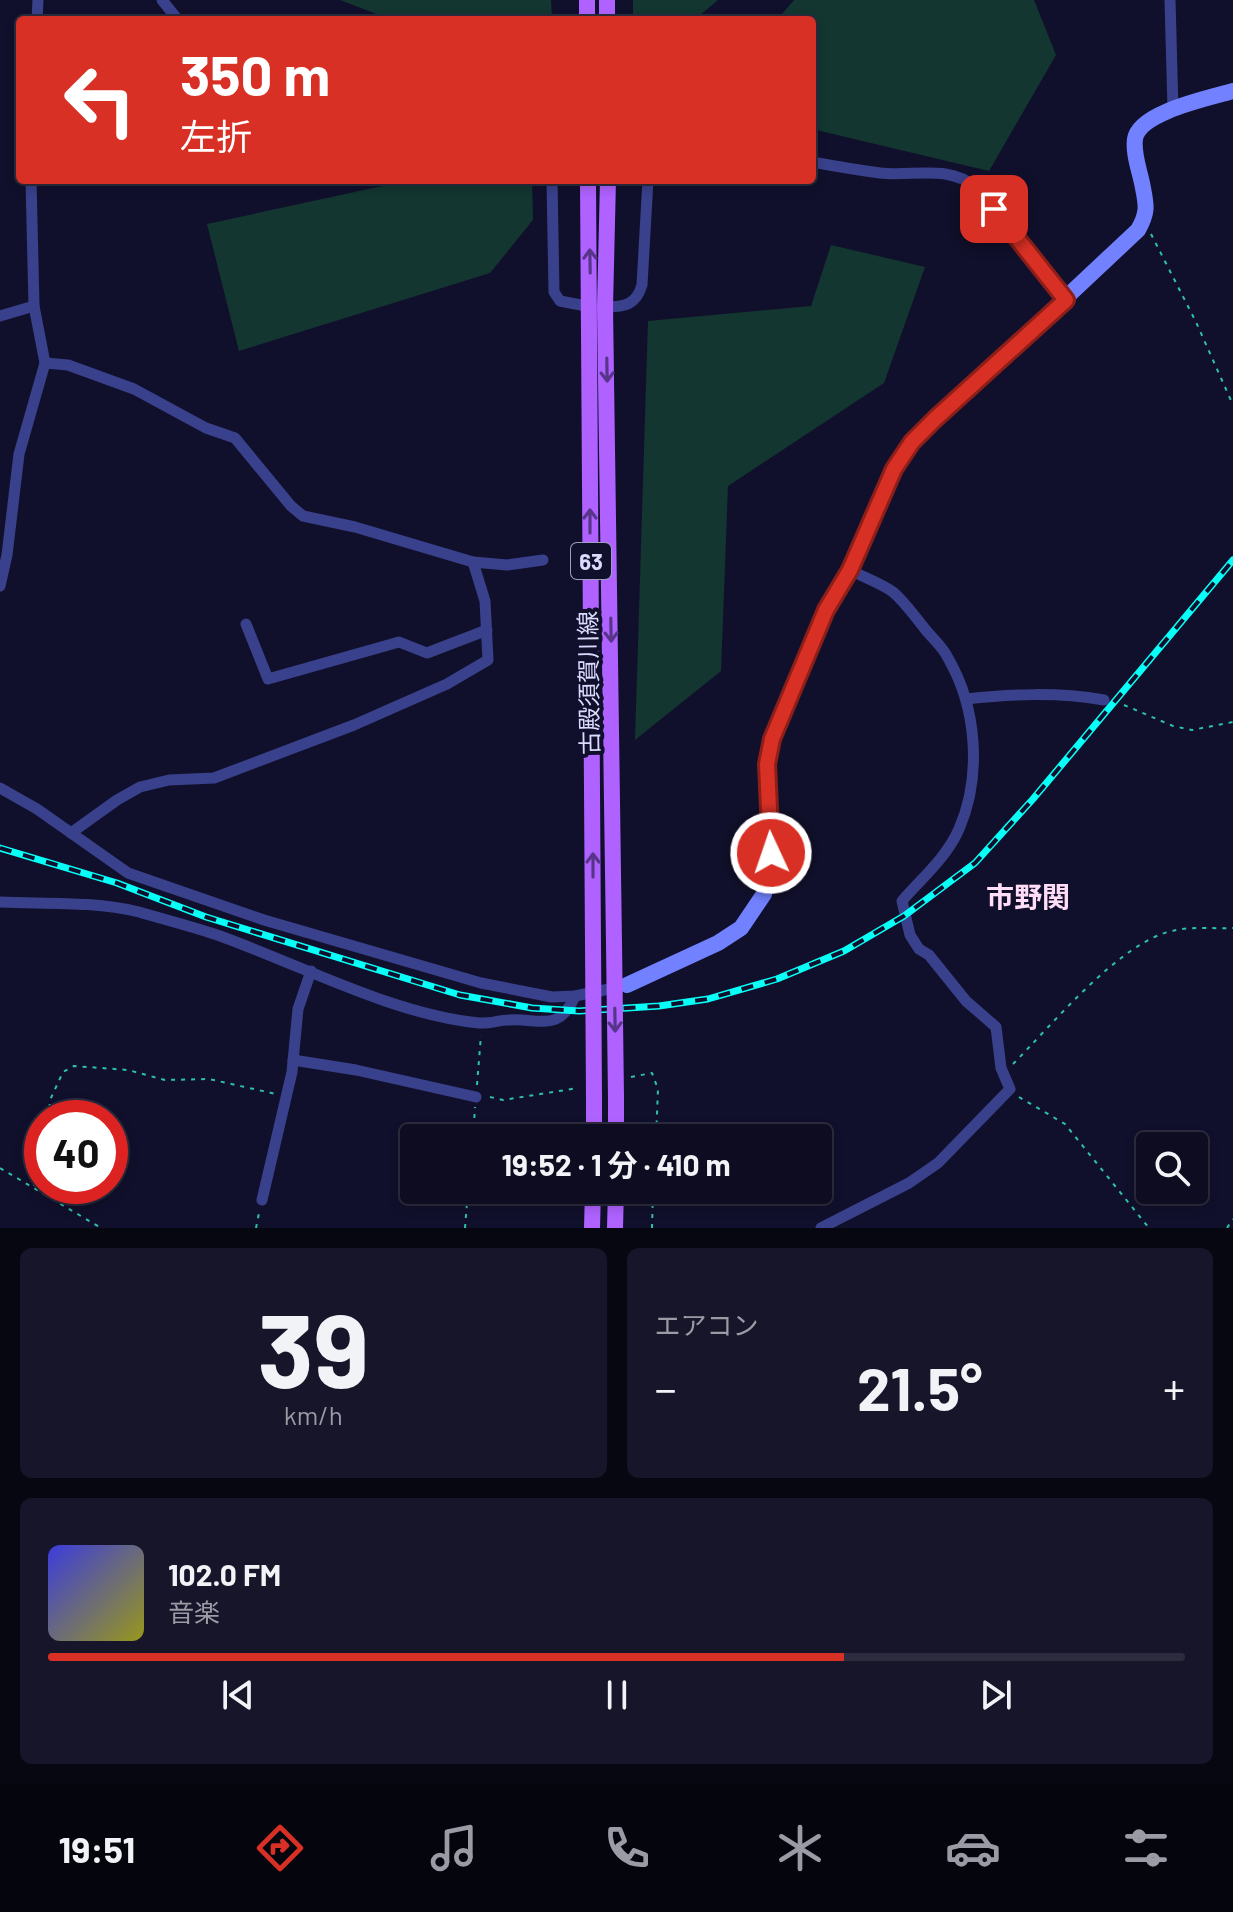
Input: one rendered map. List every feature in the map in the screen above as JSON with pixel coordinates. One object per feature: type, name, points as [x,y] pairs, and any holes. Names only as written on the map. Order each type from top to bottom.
[{"type":"main road","name":"古殿須賀川線","points":[[588,184],[610,523],[616,1124]]},
{"type":"main road","name":"古殿須賀川線","points":[[594,1124],[598,307],[608,184]]},
{"type":"main road","points":[[592,1228],[593,1204]]},
{"type":"main road","points":[[615,1228],[616,1204]]},
{"type":"street","points":[[162,0],[175,16]]},
{"type":"street","points":[[1170,0],[1173,109]]},
{"type":"street","points":[[0,788],[37,809],[128,873],[264,920],[481,983],[552,997],[575,996],[627,985],[718,943],[741,928],[764,894],[771,853],[767,764],[772,739],[826,610],[850,570],[894,469],[912,442],[1138,230],[1147,215],[1135,139],[1139,128],[1173,109],[1233,91]]},
{"type":"street","points":[[816,163],[882,173],[952,173],[964,178],[975,187],[1066,300]]},
{"type":"street","points":[[0,586],[7,555],[19,454],[45,363],[34,306],[31,184]]},
{"type":"street","points":[[552,184],[554,292],[560,301],[598,307],[623,307],[632,304],[638,296],[642,285],[648,184]]},
{"type":"street","points":[[0,316],[34,306]]},
{"type":"street","points":[[45,363],[68,365],[134,389],[206,428],[235,438],[291,506],[303,516],[355,527],[473,562],[507,565],[543,560]]},
{"type":"street","points":[[71,833],[140,787],[169,780],[214,778],[354,725],[447,684],[488,660],[485,601],[473,562]]},
{"type":"street","points":[[821,1228],[909,1183],[938,1163],[1010,1089],[996,1027],[966,1001],[929,955],[919,949],[910,935],[902,901],[945,853],[958,832],[969,802],[973,750],[972,725],[966,699],[947,655],[917,618],[892,592],[850,570]]},
{"type":"street","points":[[246,624],[268,679],[399,642],[427,653],[487,630]]},
{"type":"street","points":[[966,699],[1026,693],[1068,694],[1104,700]]},
{"type":"street","points":[[0,902],[86,902],[136,912],[219,935],[416,1011],[482,1024],[560,1019],[569,1011],[575,996]]},
{"type":"street","points":[[262,1200],[287,1096],[298,1009],[311,971]]},
{"type":"street","points":[[293,1060],[356,1070],[476,1097]]},
{"type":"path","points":[[1138,230],[1151,234],[1196,322],[1233,405]]},
{"type":"path","points":[[1124,705],[1173,726],[1192,730],[1233,722]]},
{"type":"path","points":[[1004,1073],[1088,988],[1138,944],[1171,931],[1233,928]]},
{"type":"path","points":[[474,1124],[482,1024]]},
{"type":"path","points":[[50,1100],[63,1072],[74,1066],[128,1070],[165,1080],[209,1079],[287,1096]]},
{"type":"path","points":[[1010,1089],[1065,1124],[1149,1228]]},
{"type":"path","points":[[0,1168],[24,1182]]},
{"type":"path","points":[[256,1228],[262,1200]]},
{"type":"path","points":[[61,1204],[101,1228]]},
{"type":"path","points":[[465,1228],[467,1204]]},
{"type":"path","points":[[652,1228],[653,1204]]},
{"type":"path","points":[[1227,1228],[1233,1219]]},
{"type":"green space","points":[[340,0],[551,0],[552,16],[382,16]]},
{"type":"green space","points":[[633,0],[718,0],[699,16],[633,16]]},
{"type":"green space","points":[[794,0],[1034,0],[1056,55],[989,171],[816,130],[816,16],[780,16]]},
{"type":"green space","points":[[392,184],[532,184],[533,220],[490,273],[239,351],[207,224]]},
{"type":"green space","points":[[831,245],[925,267],[884,383],[728,486],[721,671],[635,740],[648,321],[811,306]]},
{"type":"railway","points":[[0,848],[117,883],[206,917],[460,995],[532,1008],[579,1011],[659,1006],[708,999],[777,979],[844,951],[904,916],[975,863],[1033,799],[1233,560]]},
{"type":"district","name":"市野関","points":[[1028,896]]},
{"type":"route","points":[[771,853],[767,764],[772,739],[826,610],[850,570],[894,469],[912,442],[935,419],[1066,300],[994,209]]}]
